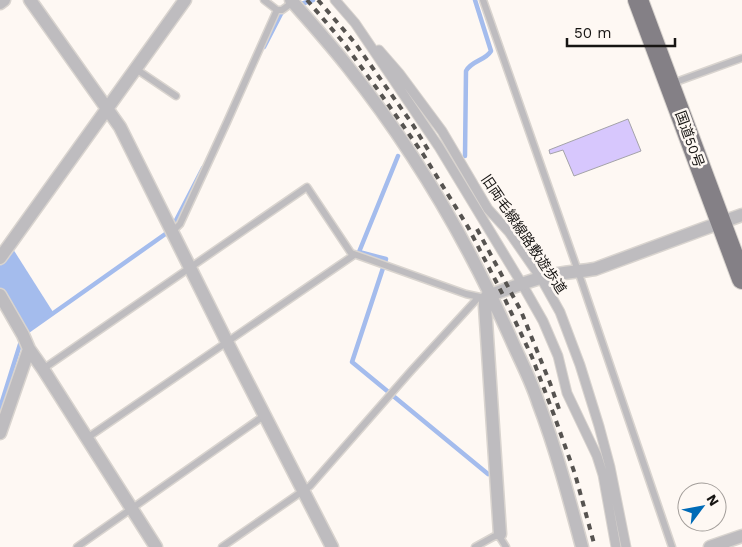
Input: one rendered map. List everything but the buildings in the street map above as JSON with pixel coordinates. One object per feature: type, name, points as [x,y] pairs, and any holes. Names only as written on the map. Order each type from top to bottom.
[{"type":"highway","name":"国道50号","points":[[638,0],[742,279]]},
{"type":"street","points":[[0,3],[4,0]]},
{"type":"street","points":[[30,0],[108,109],[126,139],[332,547]]},
{"type":"street","points":[[0,258],[185,0]]},
{"type":"street","name":"旧両毛線線路敷遊歩道","points":[[335,0],[399,73],[442,131],[488,209],[509,232],[541,278],[560,312],[599,426],[610,467],[626,547]]},
{"type":"street","points":[[292,1],[348,67],[401,140],[446,211],[538,400],[562,471],[582,547]]},
{"type":"street","name":"旧両毛線線路敷遊歩道","points":[[355,23],[440,147],[522,284],[547,330],[558,356],[567,393],[603,475],[616,547]]},
{"type":"street","points":[[486,296],[541,278],[573,271],[595,269],[742,216]]},
{"type":"street","points":[[0,295],[30,349],[156,547]]},
{"type":"street","points":[[486,296],[485,306],[500,534]]},
{"type":"street","points":[[0,432],[30,349]]},
{"type":"street","points":[[710,547],[742,536]]},
{"type":"lane","points":[[264,0],[277,10],[282,10],[292,1]]},
{"type":"lane","points":[[483,0],[672,547]]},
{"type":"lane","points":[[171,230],[180,224],[277,10]]},
{"type":"lane","points":[[670,84],[742,58]]},
{"type":"lane","points":[[136,69],[176,96]]},
{"type":"lane","points":[[44,369],[307,187],[354,255],[466,294],[486,296]]},
{"type":"lane","points":[[87,438],[354,255]]},
{"type":"lane","points":[[222,547],[310,486],[477,299],[486,296]]},
{"type":"lane","points":[[77,547],[265,415]]},
{"type":"lane","points":[[475,547],[500,534],[501,540],[506,547]]},
{"type":"water","points":[[13,249],[53,312],[23,335],[0,295],[0,263]]},
{"type":"waterway","points":[[298,5],[313,0]]},
{"type":"waterway","points":[[465,156],[466,71],[491,51],[475,0]]},
{"type":"waterway","points":[[264,47],[283,10]]},
{"type":"waterway","points":[[398,156],[359,252],[386,259],[352,362],[488,474]]},
{"type":"waterway","points":[[28,331],[171,230],[203,168]]},
{"type":"waterway","points":[[0,408],[22,338]]},
{"type":"railway","points":[[307,0],[343,42],[378,90],[423,154],[468,227],[532,357],[575,474],[595,547]]},
{"type":"railway","points":[[318,0],[355,43],[413,125],[430,153]]},
{"type":"railway","points":[[477,229],[521,311],[559,409]]}]
